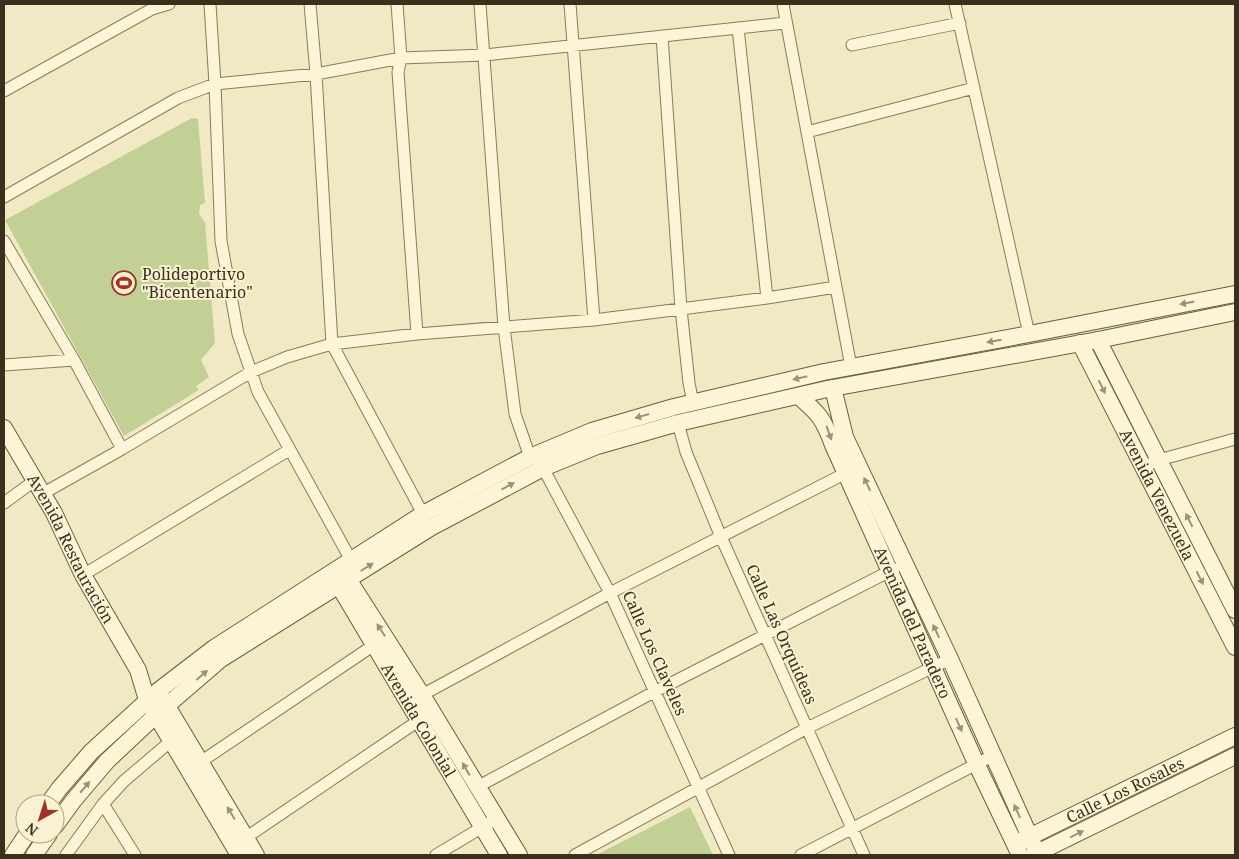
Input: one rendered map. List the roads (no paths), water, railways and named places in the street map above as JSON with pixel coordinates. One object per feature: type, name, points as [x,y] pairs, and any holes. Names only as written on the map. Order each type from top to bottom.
[{"type":"street","points":[[4,91],[152,9],[169,4]]},
{"type":"street","points":[[210,4],[221,241],[238,334],[258,392],[351,560]]},
{"type":"street","points":[[310,4],[332,344],[423,514]]},
{"type":"street","points":[[397,4],[401,58],[398,72],[417,334]]},
{"type":"street","points":[[480,4],[504,327],[515,414],[530,457]]},
{"type":"street","points":[[570,4],[594,320]]},
{"type":"street","points":[[783,4],[785,23],[851,367]]},
{"type":"street","points":[[955,4],[1029,334]]},
{"type":"street","points":[[4,197],[178,98],[215,84],[316,74],[401,58],[485,55],[573,47],[785,23]]},
{"type":"street","points":[[852,45],[960,23]]},
{"type":"street","points":[[738,28],[767,298]]},
{"type":"street","points":[[662,36],[681,309],[693,403]]},
{"type":"street","points":[[806,132],[974,88]]},
{"type":"street","points":[[4,241],[74,360],[122,449]]},
{"type":"street","points":[[4,503],[122,449],[251,372],[287,357],[332,344],[417,334],[594,320],[767,298],[836,287]]},
{"type":"street","points":[[55,794],[91,752],[153,696],[214,648],[423,514],[530,457],[592,431],[693,403],[824,372],[1235,294]]},
{"type":"street","points":[[65,812],[107,762],[161,710],[221,659],[430,528],[543,468],[597,446],[678,423],[830,389],[1098,340],[1235,312]]},
{"type":"street","name":"Avenida Venezuela","points":[[1098,340],[1235,610]]},
{"type":"street","name":"Avenida Venezuela","points":[[1080,343],[1235,647]]},
{"type":"street","points":[[4,365],[74,360]]},
{"type":"street","name":"Avenida del Paradero","points":[[824,372],[846,437],[950,659],[992,756],[1021,845]]},
{"type":"street","name":"Avenida del Paradero","points":[[798,396],[816,410],[826,424],[846,473],[976,763],[1021,845],[1036,855]]},
{"type":"street","name":"Calle Las Orquideas","points":[[678,423],[686,452],[721,537],[864,855]]},
{"type":"street","name":"Avenida Restauración","points":[[4,428],[54,513],[83,574],[195,766],[239,846],[256,855]]},
{"type":"street","points":[[1144,468],[1159,460],[1235,439]]},
{"type":"street","points":[[83,574],[289,450]]},
{"type":"street","name":"Calle Los Claveles","points":[[543,468],[610,593],[729,855]]},
{"type":"street","points":[[422,695],[610,593],[846,473]]},
{"type":"street","points":[[477,787],[654,692],[905,564]]},
{"type":"street","points":[[343,583],[422,695],[426,716],[477,787],[489,823],[518,855]]},
{"type":"street","name":"Avenida Colonial","points":[[343,583],[374,645],[426,716],[489,823],[499,855]]},
{"type":"street","points":[[195,766],[374,645]]},
{"type":"street","points":[[575,855],[700,788],[806,728],[950,659]]},
{"type":"street","name":"Avenida Restauración","points":[[161,710],[171,741],[195,766]]},
{"type":"street","points":[[239,846],[426,716]]},
{"type":"street","name":"Calle Los Rosales","points":[[1021,845],[1235,736]]},
{"type":"street","points":[[66,855],[103,804],[124,780],[171,741]]},
{"type":"street","points":[[801,855],[992,756]]},
{"type":"street","name":"Calle Los Rosales","points":[[1036,855],[1235,756]]},
{"type":"street","points":[[103,804],[135,855]]},
{"type":"street","points":[[436,855],[489,823]]},
{"type":"street","points":[[13,855],[20,844]]},
{"type":"street","points":[[34,855],[42,844]]},
{"type":"place","name":"Polideportivo \"Bicentenario\"","points":[[124,283]]}]
